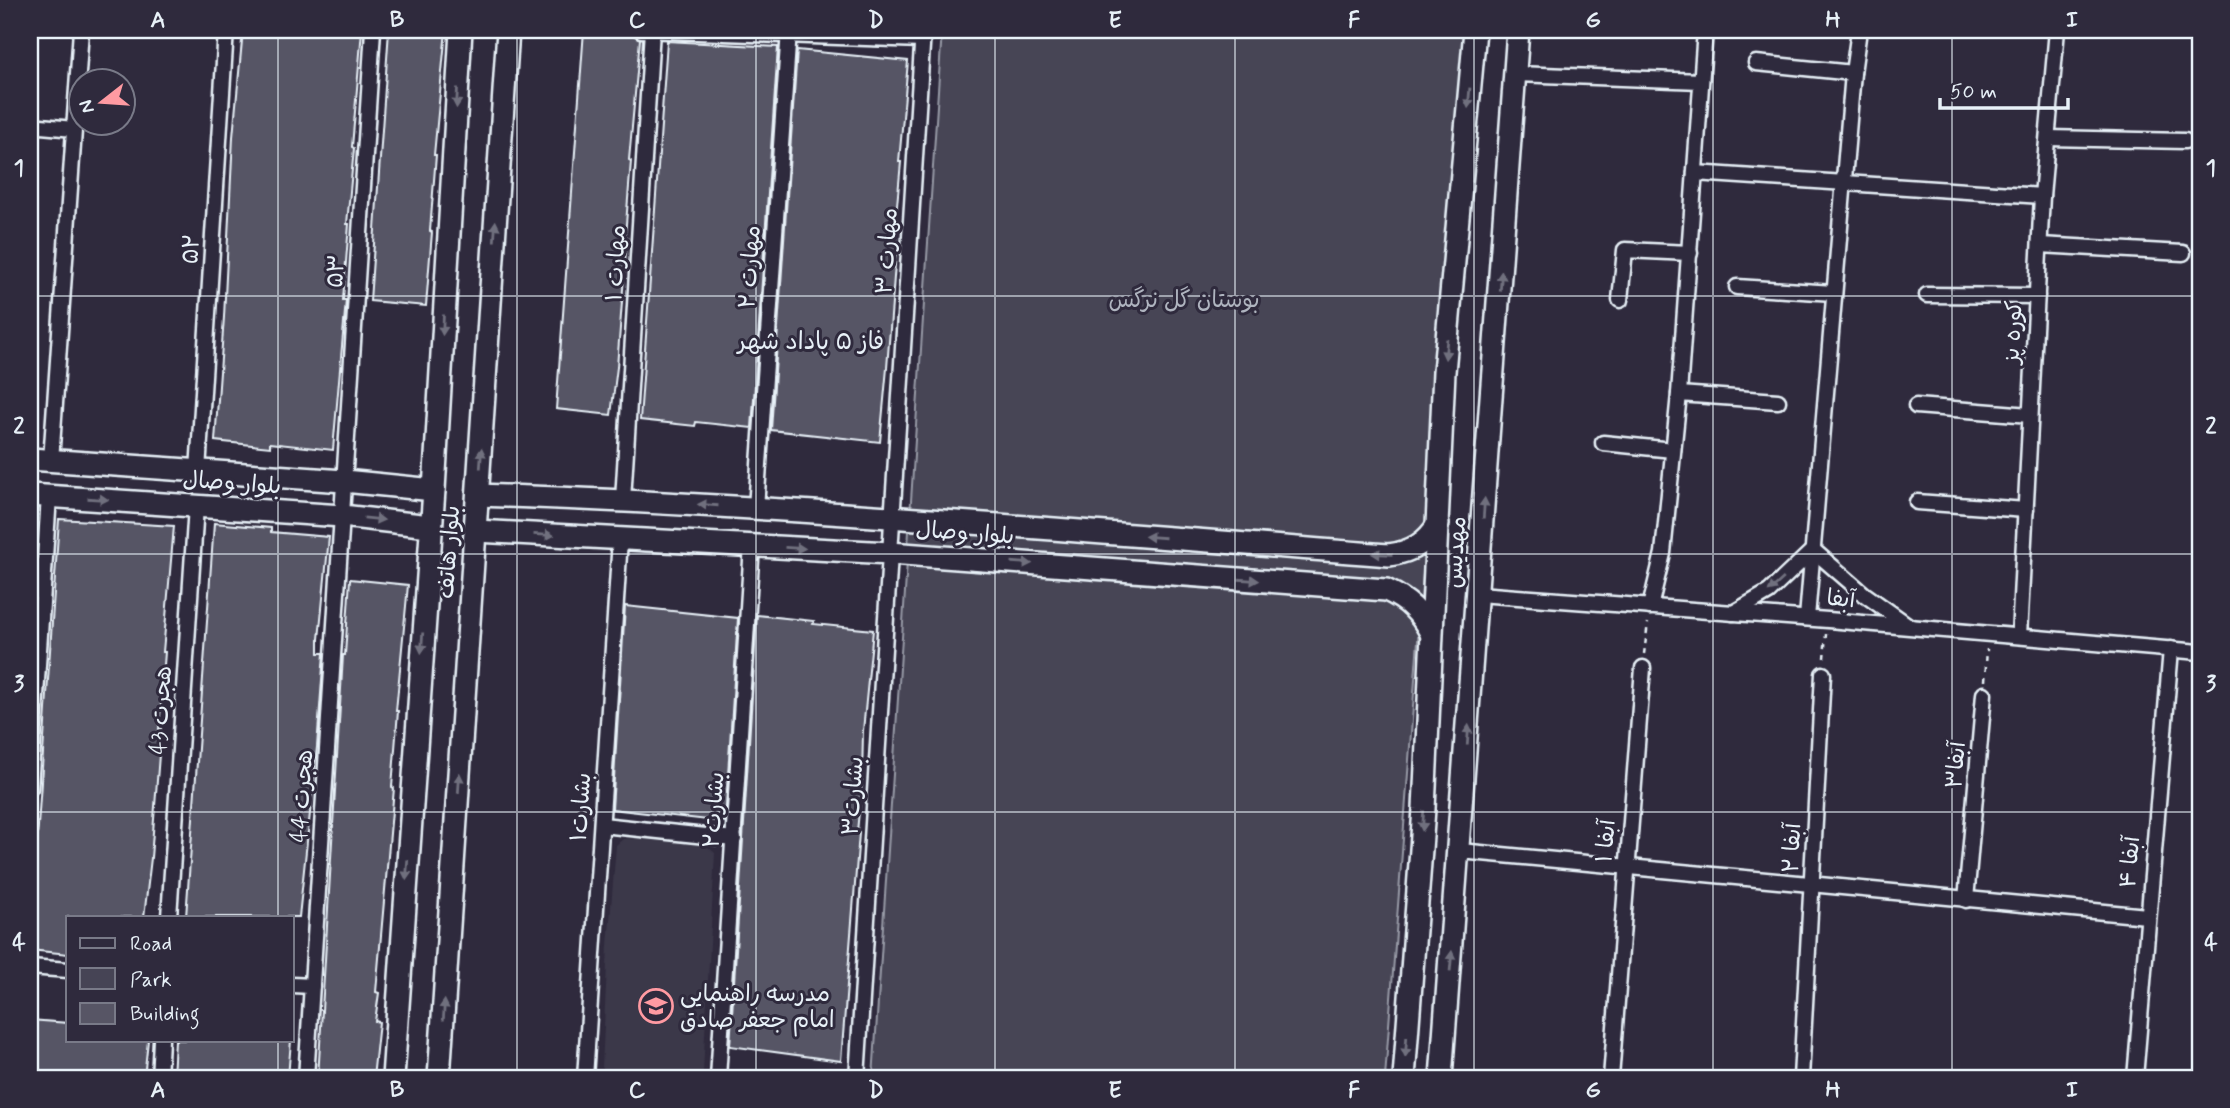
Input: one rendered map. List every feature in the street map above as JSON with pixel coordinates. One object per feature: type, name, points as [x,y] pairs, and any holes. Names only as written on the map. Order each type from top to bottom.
[{"type":"street","points":[[78,66],[81,30]]},
{"type":"street","name":"۵۲","points":[[198,471],[226,30]]},
{"type":"street","name":"۵۳","points":[[342,516],[373,30]]},
{"type":"street","name":"بلوار هاتف","points":[[393,1078],[434,490],[461,30]]},
{"type":"street","name":"بلوار هاتف","points":[[439,1078],[508,30]]},
{"type":"street","points":[[641,30],[923,35]]},
{"type":"street","name":"مهارت ۱","points":[[623,500],[652,30]]},
{"type":"street","name":"مهدیس","points":[[1404,1078],[1424,809],[1444,372],[1475,30]]},
{"type":"street","name":"مهدیس","points":[[1441,1078],[1460,851],[1518,30]]},
{"type":"street","points":[[1650,607],[1663,553],[1679,394],[1704,30]]},
{"type":"street","points":[[1807,618],[1853,73],[1859,30]]},
{"type":"street","name":"کوره پز","points":[[2019,636],[2042,196],[2057,30]]},
{"type":"street","name":"مهارت ۲","points":[[756,508],[789,33]]},
{"type":"street","name":"مهارت ۳","points":[[893,517],[923,35]]},
{"type":"street","points":[[1756,63],[1853,73]]},
{"type":"street","points":[[1515,74],[1701,81]]},
{"type":"street","points":[[30,125],[66,128]]},
{"type":"street","points":[[40,460],[73,136]]},
{"type":"street","points":[[2048,138],[2185,141]]},
{"type":"street","points":[[1695,173],[2042,196]]},
{"type":"street","points":[[2039,245],[2183,253]]},
{"type":"street","points":[[1620,300],[1625,250],[1690,253]]},
{"type":"street","points":[[1737,287],[1834,293]]},
{"type":"street","points":[[1927,295],[2037,296]]},
{"type":"street","points":[[1679,394],[1778,401]]},
{"type":"street","points":[[1916,406],[2030,415]]},
{"type":"street","points":[[1603,443],[1673,450]]},
{"type":"street","name":"بلوار وصال","points":[[40,460],[344,481],[434,490]]},
{"type":"street","points":[[30,789],[39,495]]},
{"type":"street","name":"بلوار وصال","points":[[39,495],[342,516],[430,526]]},
{"type":"street","name":"بلوار وصال","points":[[478,495],[623,500],[893,517],[1389,555],[1400,554],[1420,545],[1432,535],[1438,524]]},
{"type":"street","points":[[1917,502],[2026,510]]},
{"type":"street","name":"هجرت 43","points":[[169,916],[196,506]]},
{"type":"street","name":"هجرت 44","points":[[306,1078],[342,516]]},
{"type":"street","name":"بشارت۳","points":[[857,1078],[893,517]]},
{"type":"street","name":"بلوار وصال","points":[[476,531],[890,552],[1386,590],[1414,607],[1431,633]]},
{"type":"street","name":"بشارت۱","points":[[586,1078],[620,538]]},
{"type":"street","name":"بشارت۲","points":[[719,1078],[752,545]]},
{"type":"street","points":[[1733,613],[1769,592],[1813,550]]},
{"type":"street","points":[[1813,550],[1864,594],[1910,627]]},
{"type":"street","name":"آبفا","points":[[1478,594],[1807,618],[2200,652]]},
{"type":"street","name":"آبفا ۴","points":[[2135,1078],[2171,649]]},
{"type":"street","name":"آبفا ۱","points":[[1611,1078],[1643,668]]},
{"type":"street","name":"آبفا ۲","points":[[1801,1078],[1823,674]]},
{"type":"street","name":"آبفا۳","points":[[1966,900],[1984,694]]},
{"type":"street","points":[[602,825],[734,839]]},
{"type":"street","points":[[1460,851],[2147,916]]},
{"type":"street","points":[[30,967],[66,970]]},
{"type":"street","points":[[294,985],[312,986]]},
{"type":"street","points":[[1409,1008],[1447,1011]]},
{"type":"street","points":[[159,1078],[161,1042]]},
{"type":"path","points":[[1643,668],[1650,607]]},
{"type":"path","points":[[1823,674],[1828,620]]},
{"type":"path","points":[[1984,694],[1989,634]]},
{"type":"shaded area","name":"مدرسه راهنمایی امام جعفر صادق","points":[[623,839],[734,839],[708,847],[715,853],[703,1072],[698,1078],[609,1076],[602,1067],[616,845]]},
{"type":"green space","name":"بوستان گل نرگس","points":[[942,30],[1464,30],[1385,1078],[873,1078]]},
{"type":"building","points":[[243,30],[362,30],[347,224],[343,300],[346,300],[333,450],[270,443],[270,447],[215,441],[233,137]]},
{"type":"building","points":[[389,30],[446,30],[434,155],[426,306],[370,301]]},
{"type":"building","points":[[584,30],[632,33],[640,39],[629,160],[627,237],[617,367],[611,415],[556,409]]},
{"type":"building","points":[[667,41],[778,47],[752,428],[640,420]]},
{"type":"building","points":[[797,50],[908,61],[880,442],[771,430]]},
{"type":"building","points":[[59,519],[174,526],[163,652],[161,729],[144,916],[66,916],[66,954],[30,950],[31,901]]},
{"type":"building","points":[[214,523],[329,537],[319,639],[319,653],[324,653],[317,747],[299,917],[186,916]]},
{"type":"building","points":[[350,579],[408,585],[376,992],[379,993],[375,1021],[379,1022],[373,1078],[318,1078],[343,655]]},
{"type":"building","points":[[625,606],[738,618],[725,822],[612,809]]},
{"type":"building","points":[[757,615],[873,630],[863,731],[859,833],[841,1061],[730,1046]]},
{"type":"building","points":[[30,1020],[66,1023],[66,1042],[148,1042],[144,1078],[30,1078]]},
{"type":"building","points":[[175,1042],[291,1042],[288,1078],[173,1078]]},
{"type":"place","name":"مدرسه راهنمایی امام جعفر صادق","points":[[656,1006]]},
{"type":"district","name":"فاز ۵ پاداد شهر","points":[[811,341]]}]
